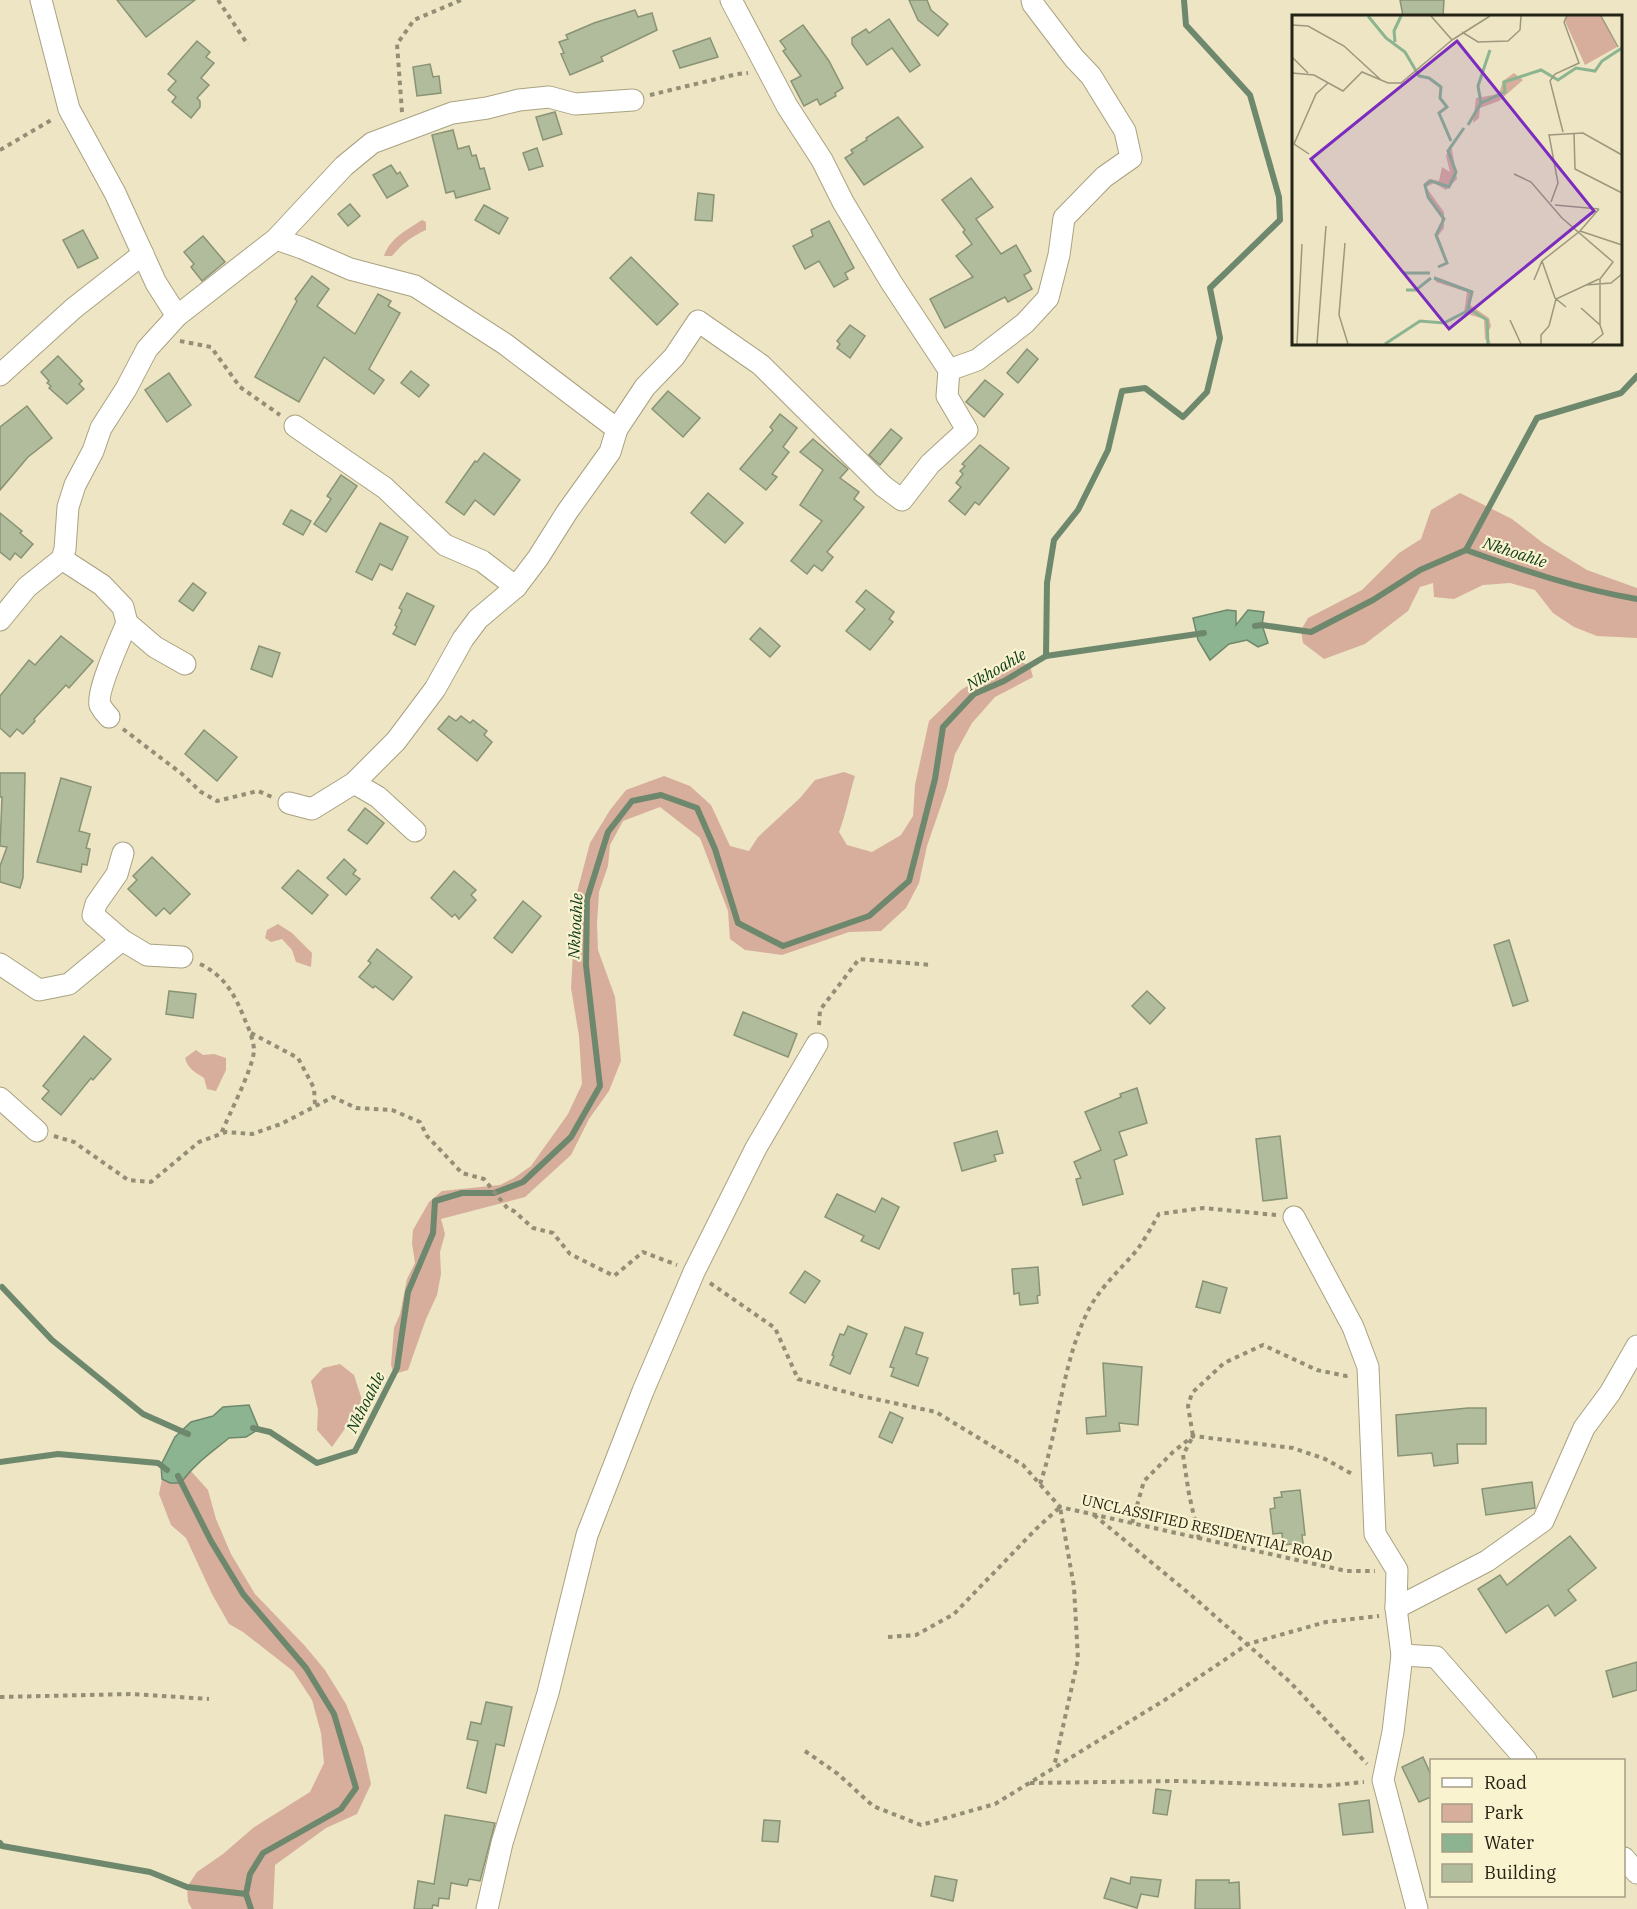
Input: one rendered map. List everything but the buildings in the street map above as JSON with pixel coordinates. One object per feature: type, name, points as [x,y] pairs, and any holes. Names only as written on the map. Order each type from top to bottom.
[{"type":"street","points":[[41,0],[69,109],[115,193],[156,283],[177,316]]},
{"type":"street","points":[[289,803],[312,809],[354,783],[396,741],[435,689],[463,639],[478,619],[516,587],[538,558],[610,452],[617,429],[645,387],[674,357],[698,321],[761,365],[883,486],[902,500],[930,464],[967,430],[947,396],[949,370],[885,272],[843,202],[822,160],[787,106],[731,0]]},
{"type":"street","points":[[949,370],[977,360],[1024,323],[1048,298],[1059,255],[1064,218],[1104,177],[1131,158],[1125,131],[1091,76],[1032,0]]},
{"type":"street","points":[[0,620],[27,587],[62,560],[68,507],[75,485],[93,451],[101,428],[126,389],[147,349],[177,316],[276,239],[344,166],[372,142],[452,113],[519,100],[549,97],[574,104],[633,99]]},
{"type":"street","points":[[276,239],[350,269],[415,286],[504,344],[617,429]]},
{"type":"street","points":[[0,375],[74,308],[143,254]]},
{"type":"street","points":[[295,426],[385,488],[445,545],[482,561],[516,587]]},
{"type":"street","points":[[62,560],[102,585],[123,607],[127,623],[155,647],[186,664]]},
{"type":"street","points":[[109,717],[100,705],[100,694],[114,652],[127,623]]},
{"type":"street","points":[[354,783],[378,797],[415,831]]},
{"type":"street","points":[[123,853],[117,873],[96,904],[93,915],[122,940],[147,955],[182,957]]},
{"type":"street","points":[[0,964],[39,990],[69,984],[122,940]]},
{"type":"street","points":[[487,1909],[502,1843],[549,1693],[587,1535],[643,1390],[694,1272],[756,1148],[817,1044]]},
{"type":"street","points":[[0,1098],[37,1131]]},
{"type":"street","points":[[1294,1217],[1353,1327],[1368,1371],[1375,1534],[1397,1570],[1396,1608],[1402,1655],[1393,1732],[1383,1780],[1417,1909]]},
{"type":"street","points":[[1396,1608],[1486,1561],[1543,1521],[1584,1428],[1610,1393],[1637,1346]]},
{"type":"street","points":[[1402,1655],[1436,1657],[1524,1759]]},
{"type":"street","points":[[1625,1860],[1637,1873]]},
{"type":"path","points":[[218,0],[248,45]]},
{"type":"path","points":[[404,130],[397,44],[414,20],[461,0]]},
{"type":"path","points":[[633,99],[737,74],[769,72]]},
{"type":"path","points":[[0,150],[69,109]]},
{"type":"path","points":[[160,333],[173,340],[211,347],[240,387],[295,426]]},
{"type":"path","points":[[109,717],[182,774],[201,792],[217,801],[258,791],[289,803]]},
{"type":"path","points":[[182,957],[203,965],[224,980],[235,995],[251,1033],[254,1052],[221,1134]]},
{"type":"path","points":[[817,1044],[820,1010],[859,959],[932,965]]},
{"type":"path","points":[[251,1033],[298,1058],[314,1088],[315,1105]]},
{"type":"path","points":[[37,1131],[74,1142],[129,1180],[151,1182],[199,1142],[226,1132],[252,1134],[281,1124],[333,1097],[356,1108],[392,1110],[420,1122],[427,1137],[462,1173],[484,1179],[508,1209],[514,1211],[533,1228],[553,1233],[570,1254],[614,1276],[643,1252],[694,1272]]},
{"type":"path","points":[[1040,1484],[1050,1455],[1068,1361],[1086,1313],[1138,1248],[1159,1214],[1203,1208],[1294,1217]]},
{"type":"path","name":"UNCLASSIFIED RESIDENTIAL ROAD","points":[[694,1272],[775,1328],[798,1379],[861,1396],[936,1412],[1023,1465],[1060,1507],[1346,1571],[1397,1570]]},
{"type":"path","points":[[1199,1539],[1183,1455],[1193,1436],[1188,1406],[1192,1393],[1224,1363],[1263,1345],[1317,1370],[1346,1376],[1368,1371]]},
{"type":"path","points":[[1132,1523],[1144,1481],[1193,1436],[1293,1448],[1325,1460],[1373,1483]]},
{"type":"path","points":[[888,1637],[916,1635],[954,1614],[1060,1507]]},
{"type":"path","points":[[1054,1767],[1078,1659],[1074,1587],[1060,1507]]},
{"type":"path","points":[[1093,1514],[1290,1682],[1383,1780]]},
{"type":"path","points":[[805,1751],[838,1774],[873,1806],[921,1825],[995,1804],[1168,1698],[1248,1644],[1326,1622],[1386,1615],[1396,1608]]},
{"type":"path","points":[[0,1697],[132,1694],[209,1699]]},
{"type":"path","points":[[1030,1782],[1175,1781],[1323,1786],[1383,1780]]},
{"type":"green space","points":[[422,220],[426,222],[426,230],[408,241],[392,256],[384,256],[395,239]]},
{"type":"green space","points":[[1460,493],[1512,519],[1543,543],[1587,570],[1637,588],[1637,638],[1597,636],[1574,627],[1553,613],[1535,590],[1510,583],[1483,585],[1454,599],[1434,597],[1433,583],[1420,587],[1408,611],[1365,644],[1324,659],[1303,643],[1301,630],[1308,618],[1362,590],[1399,553],[1421,539],[1431,510]]},
{"type":"green space","points":[[1017,660],[1030,666],[1033,677],[995,697],[972,723],[955,754],[947,788],[927,846],[919,883],[906,908],[881,931],[849,932],[782,955],[745,950],[730,939],[728,911],[700,838],[660,807],[623,821],[610,845],[608,866],[599,892],[597,924],[598,950],[615,997],[621,1061],[609,1091],[589,1119],[571,1155],[525,1197],[441,1219],[445,1234],[440,1252],[441,1274],[437,1295],[408,1370],[394,1374],[391,1365],[394,1328],[400,1314],[407,1279],[415,1263],[413,1230],[429,1202],[442,1191],[500,1185],[531,1166],[568,1114],[582,1084],[579,1036],[571,988],[572,911],[590,843],[610,810],[626,790],[664,776],[690,786],[711,805],[730,846],[749,851],[758,837],[800,798],[815,780],[844,772],[855,776],[839,832],[847,845],[872,852],[901,835],[913,816],[915,785],[929,721],[961,690],[1003,664]]},
{"type":"green space","points":[[278,924],[292,933],[312,953],[311,967],[296,962],[292,950],[282,939],[271,942],[265,938],[267,930]]},
{"type":"green space","points":[[196,1050],[203,1055],[214,1054],[226,1058],[226,1070],[216,1091],[207,1089],[204,1078],[192,1070],[186,1062],[185,1058]]},
{"type":"green space","points":[[340,1364],[354,1375],[363,1403],[332,1447],[317,1430],[318,1410],[311,1381],[323,1368]]},
{"type":"green space","points":[[190,1470],[208,1490],[216,1519],[231,1554],[255,1594],[325,1670],[346,1704],[363,1747],[371,1784],[357,1814],[326,1828],[275,1865],[273,1909],[192,1909],[188,1902],[187,1887],[197,1872],[223,1854],[253,1828],[310,1792],[324,1763],[321,1733],[312,1700],[293,1671],[243,1632],[229,1624],[186,1538],[171,1525],[159,1494],[162,1479],[170,1483]]},
{"type":"water","points":[[1227,610],[1236,611],[1236,625],[1248,610],[1264,612],[1262,625],[1268,643],[1258,647],[1247,640],[1229,644],[1210,660],[1198,640],[1193,618]]},
{"type":"water","points":[[249,1405],[259,1429],[246,1437],[229,1438],[197,1465],[181,1483],[170,1483],[162,1479],[161,1465],[175,1437],[191,1422],[213,1416],[223,1407]]},
{"type":"waterway","points":[[1046,656],[1047,583],[1054,540],[1078,510],[1108,450],[1122,391],[1145,388],[1183,417],[1207,392],[1220,338],[1210,288],[1280,220],[1279,197],[1250,95],[1186,25],[1184,0]]},
{"type":"waterway","points":[[1466,550],[1537,418],[1621,393],[1637,376]]},
{"type":"waterway","name":"Nkhoahle","points":[[1255,626],[1311,632],[1373,600],[1420,570],[1466,550],[1529,572],[1637,599]]},
{"type":"waterway","name":"Nkhoahle","points":[[253,1428],[270,1432],[317,1463],[355,1451],[397,1368],[408,1292],[433,1233],[435,1201],[462,1193],[494,1193],[523,1182],[571,1137],[600,1086],[586,965],[587,899],[608,832],[632,801],[661,795],[697,808],[715,849],[738,923],[783,946],[869,916],[909,881],[935,779],[943,727],[974,694],[1004,681],[1046,656],[1204,633]]},
{"type":"waterway","points":[[2,1287],[52,1340],[143,1414],[188,1434]]},
{"type":"waterway","points":[[0,1462],[58,1454],[158,1463],[167,1470]]},
{"type":"waterway","name":"Nkhoahle","points":[[178,1476],[211,1541],[243,1594],[306,1668],[334,1714],[356,1788],[341,1809],[263,1853],[250,1874],[246,1894],[251,1909]]},
{"type":"waterway","points":[[0,1843],[2,1846],[150,1872],[187,1887],[246,1894]]}]
